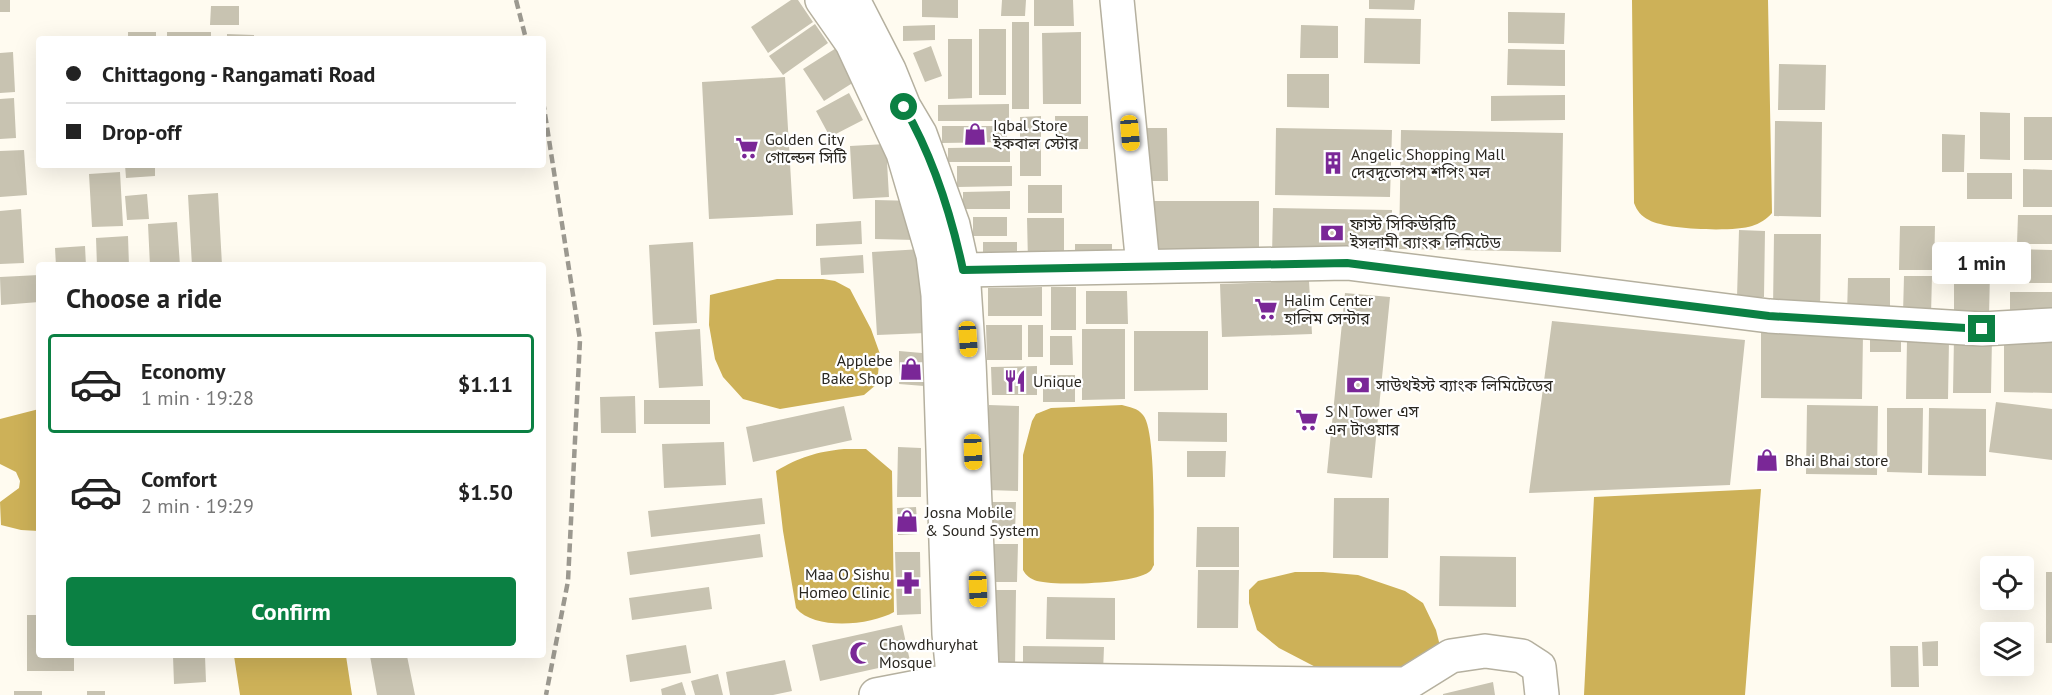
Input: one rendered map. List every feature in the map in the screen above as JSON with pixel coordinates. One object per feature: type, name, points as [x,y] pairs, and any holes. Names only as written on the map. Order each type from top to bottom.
[{"type":"main road","points":[[822,0],[852,43],[903,153],[933,255],[938,295],[949,634],[968,687]]},
{"type":"main road","points":[[853,0],[889,69],[904,107],[920,134],[953,225],[963,270],[969,362],[968,687]]},
{"type":"main road","points":[[1117,0],[1143,266]]},
{"type":"main road","points":[[963,270],[1347,263],[1769,316],[1982,329],[2052,325]]},
{"type":"main road","points":[[876,695],[968,687],[1320,689],[1406,684],[1451,656],[1485,651],[1522,656],[1539,667],[1542,695]]},
{"type":"shaded area","points":[[1632,0],[1768,0],[1772,213],[1760,223],[1731,229],[1684,228],[1649,220],[1636,208],[1634,203]]},
{"type":"shaded area","points":[[777,279],[823,279],[835,281],[850,289],[871,329],[880,354],[877,384],[864,395],[780,409],[743,399],[723,377],[715,359],[709,325],[710,295]]},
{"type":"shaded area","points":[[1122,405],[1139,411],[1147,425],[1152,462],[1154,565],[1150,571],[1140,576],[1094,583],[1047,583],[1027,576],[1023,570],[1023,455],[1032,421],[1036,414],[1051,408]]},
{"type":"shaded area","points":[[36,410],[36,531],[1,525],[0,502],[19,488],[20,481],[16,472],[0,464],[0,419]]},
{"type":"shaded area","points":[[844,449],[866,449],[892,471],[894,612],[872,620],[844,624],[816,620],[796,608],[776,471],[808,456]]},
{"type":"shaded area","points":[[1761,489],[1745,695],[1584,695],[1594,497]]},
{"type":"shaded area","points":[[1295,572],[1358,575],[1405,591],[1423,603],[1436,630],[1440,646],[1419,669],[1329,674],[1279,648],[1257,630],[1249,603],[1249,590],[1258,581]]},
{"type":"shaded area","points":[[234,658],[346,658],[352,695],[240,695]]},
{"type":"building","points":[[0,0],[10,0],[10,12],[0,12]]},
{"type":"building","points":[[791,0],[798,0],[813,22],[768,53],[751,27]]},
{"type":"building","points":[[922,0],[958,0],[958,18],[922,17]]},
{"type":"building","points":[[1002,0],[1026,0],[1025,16],[1001,16]]},
{"type":"building","points":[[1034,0],[1073,0],[1074,26],[1034,26]]},
{"type":"building","points":[[1369,0],[1415,0],[1414,10],[1369,9]]},
{"type":"building","points":[[211,6],[239,6],[239,25],[210,25]]},
{"type":"building","points":[[1508,12],[1565,13],[1564,44],[1508,43]]},
{"type":"building","points":[[1365,18],[1421,19],[1420,64],[1364,63]]},
{"type":"building","points":[[1012,22],[1029,22],[1029,109],[1012,109]]},
{"type":"building","points":[[815,24],[828,43],[783,75],[769,56]]},
{"type":"building","points":[[935,25],[935,40],[903,41],[903,26]]},
{"type":"building","points":[[1301,25],[1338,26],[1338,58],[1300,58]]},
{"type":"building","points":[[979,29],[1006,29],[1006,95],[979,95]]},
{"type":"building","points":[[128,32],[156,32],[156,36],[128,36]]},
{"type":"building","points":[[167,32],[211,32],[211,36],[167,36]]},
{"type":"building","points":[[1081,32],[1081,104],[1043,104],[1042,33]]},
{"type":"building","points":[[227,34],[254,35],[254,36],[227,36]]},
{"type":"building","points":[[948,39],[972,39],[972,98],[948,99]]},
{"type":"building","points":[[841,45],[862,77],[824,101],[803,69]]},
{"type":"building","points":[[931,46],[942,76],[925,82],[913,53]]},
{"type":"building","points":[[1508,49],[1565,50],[1565,86],[1507,85]]},
{"type":"building","points":[[13,52],[15,92],[0,93],[0,53]]},
{"type":"building","points":[[1779,64],[1826,65],[1825,110],[1778,110]]},
{"type":"building","points":[[1287,74],[1329,74],[1329,108],[1287,107]]},
{"type":"building","name":"Golden City গোল্ডেন সিটি","points":[[785,77],[793,215],[709,219],[702,82]]},
{"type":"building","points":[[849,93],[863,120],[830,137],[816,111]]},
{"type":"building","points":[[1565,95],[1565,120],[1491,121],[1491,96]]},
{"type":"building","points":[[14,98],[16,138],[0,139],[0,99]]},
{"type":"building","points":[[1009,104],[1009,121],[938,121],[938,105]]},
{"type":"building","points":[[1980,112],[2010,113],[2010,160],[1980,159]]},
{"type":"building","points":[[1041,116],[1041,176],[1020,176],[1020,117]]},
{"type":"building","points":[[1055,116],[1088,116],[1088,149],[1055,149]]},
{"type":"building","points":[[2024,117],[2052,117],[2052,160],[2024,160]]},
{"type":"building","points":[[1775,121],[1822,122],[1821,217],[1774,216]]},
{"type":"building","name":"Iqbal Store ইকবাল স্টোর","points":[[942,126],[1007,126],[1007,142],[942,143]]},
{"type":"building","points":[[1145,128],[1167,128],[1168,181],[1145,181]]},
{"type":"building","name":"Angelic Shopping Mall দেবদূতোপম শপিং মল","points":[[1276,128],[1392,130],[1390,197],[1275,195]]},
{"type":"building","points":[[1401,130],[1563,133],[1561,252],[1399,249]]},
{"type":"building","points":[[1942,134],[1965,135],[1964,172],[1942,172]]},
{"type":"building","points":[[886,144],[889,197],[853,199],[850,146]]},
{"type":"building","points":[[1010,147],[1010,162],[948,162],[948,148]]},
{"type":"building","points":[[24,150],[27,195],[0,197],[0,151]]},
{"type":"building","points":[[957,166],[1012,166],[1012,186],[957,187]]},
{"type":"building","points":[[125,168],[155,168],[155,176],[126,178]]},
{"type":"building","points":[[2023,169],[2052,170],[2052,207],[2023,207]]},
{"type":"building","points":[[120,172],[123,226],[92,227],[89,174]]},
{"type":"building","points":[[1967,173],[2012,173],[2012,199],[1967,199]]},
{"type":"building","points":[[1028,185],[1062,185],[1062,213],[1028,213]]},
{"type":"building","points":[[1010,191],[1010,209],[963,209],[963,192]]},
{"type":"building","points":[[218,193],[222,262],[192,262],[188,195]]},
{"type":"building","points":[[147,194],[149,219],[127,220],[125,196]]},
{"type":"building","points":[[875,200],[916,201],[915,240],[875,239]]},
{"type":"building","points":[[1153,201],[1259,201],[1259,248],[1153,249]]},
{"type":"building","name":"ফাস্ট সিকিউরিটি ইসলামী ব্যাংক লিমিটেড","points":[[1273,208],[1392,210],[1391,258],[1272,256]]},
{"type":"building","points":[[21,209],[24,263],[0,264],[0,211]]},
{"type":"building","points":[[2018,215],[2052,215],[2052,244],[2017,244]]},
{"type":"building","points":[[973,217],[1007,217],[1007,236],[973,236]]},
{"type":"building","points":[[1027,218],[1064,218],[1064,262],[1028,262]]},
{"type":"building","points":[[861,221],[862,244],[816,246],[816,224]]},
{"type":"building","points":[[177,222],[180,262],[150,262],[148,224]]},
{"type":"building","points":[[1900,226],[1935,226],[1934,270],[1899,270]]},
{"type":"building","points":[[1739,230],[1765,231],[1764,297],[1737,297]]},
{"type":"building","points":[[1774,234],[1821,234],[1820,310],[1773,309]]},
{"type":"building","points":[[128,236],[129,262],[97,262],[96,238]]},
{"type":"building","points":[[693,242],[697,323],[653,325],[649,245]]},
{"type":"building","points":[[983,242],[1017,242],[1017,260],[983,261]]},
{"type":"building","points":[[1075,244],[1112,244],[1112,258],[1075,259]]},
{"type":"building","points":[[85,246],[86,262],[56,262],[55,248]]},
{"type":"building","points":[[922,249],[926,333],[877,335],[872,252]]},
{"type":"building","points":[[2016,249],[2052,250],[2052,283],[2016,283]]},
{"type":"building","points":[[863,255],[864,273],[821,275],[820,258]]},
{"type":"building","points":[[1954,271],[1990,272],[1989,316],[1954,315]]},
{"type":"building","points":[[36,275],[36,302],[1,305],[0,277]]},
{"type":"building","points":[[1904,276],[1932,276],[1931,315],[1903,314]]},
{"type":"building","points":[[1848,278],[1890,278],[1890,314],[1847,314]]},
{"type":"building","name":"Halim Center হালিম সেন্টার","points":[[1309,281],[1312,334],[1222,337],[1220,284]]},
{"type":"building","points":[[1042,287],[1042,316],[988,316],[988,288]]},
{"type":"building","points":[[1051,287],[1076,287],[1076,330],[1051,330]]},
{"type":"building","points":[[1086,291],[1127,291],[1128,324],[1086,324]]},
{"type":"building","points":[[2010,292],[2052,292],[2052,315],[2010,314]]},
{"type":"building","name":"সাউথইস্ট ব্যাংক লিমিটেডের","points":[[1345,293],[1390,297],[1372,478],[1327,473]]},
{"type":"building","points":[[1552,321],[1745,340],[1730,485],[1529,493]]},
{"type":"building","points":[[986,325],[1022,325],[1022,360],[987,360]]},
{"type":"building","points":[[1028,325],[1043,325],[1043,357],[1028,357]]},
{"type":"building","points":[[700,329],[703,386],[659,388],[655,332]]},
{"type":"building","points":[[1082,329],[1125,329],[1125,399],[1082,400]]},
{"type":"building","points":[[1134,331],[1208,331],[1208,390],[1134,391]]},
{"type":"building","points":[[1761,333],[1863,334],[1862,399],[1761,398]]},
{"type":"building","points":[[1870,335],[1901,336],[1901,352],[1870,352]]},
{"type":"building","points":[[1050,336],[1072,336],[1073,365],[1050,365]]},
{"type":"building","points":[[1954,337],[1992,337],[1991,393],[1953,393]]},
{"type":"building","points":[[1907,339],[1949,340],[1948,399],[1906,399]]},
{"type":"building","points":[[2004,340],[2052,341],[2052,393],[2004,392]]},
{"type":"building","name":"Applebe Bake Shop","points":[[899,351],[922,353],[924,386],[899,384]]},
{"type":"building","name":"Unique","points":[[1037,366],[1037,395],[992,395],[991,367]]},
{"type":"building","points":[[1043,375],[1075,375],[1075,402],[1043,402]]},
{"type":"building","points":[[635,396],[636,433],[601,433],[600,397]]},
{"type":"building","points":[[644,400],[710,400],[710,424],[644,424]]},
{"type":"building","points":[[1996,402],[2052,409],[2052,460],[1989,452]]},
{"type":"building","points":[[989,405],[1019,406],[1018,491],[988,490]]},
{"type":"building","points":[[1807,405],[1878,406],[1877,475],[1806,474]]},
{"type":"building","points":[[844,406],[852,440],[753,462],[746,427]]},
{"type":"building","points":[[1887,408],[1923,408],[1922,473],[1887,472]]},
{"type":"building","points":[[1929,408],[1986,409],[1986,476],[1928,475]]},
{"type":"building","points":[[1158,412],[1227,413],[1227,442],[1158,441]]},
{"type":"building","points":[[724,442],[726,485],[664,488],[662,444]]},
{"type":"building","points":[[898,447],[921,448],[921,497],[897,497]]},
{"type":"building","points":[[1187,451],[1226,451],[1225,477],[1187,477]]},
{"type":"building","points":[[762,498],[765,524],[651,537],[648,511]]},
{"type":"building","points":[[1334,498],[1389,498],[1388,558],[1333,558]]},
{"type":"building","points":[[987,502],[1016,502],[1015,533],[986,533]]},
{"type":"building","name":"Josna Mobile & Sound System","points":[[916,507],[918,534],[898,535],[897,508]]},
{"type":"building","points":[[1197,527],[1239,527],[1239,567],[1196,567]]},
{"type":"building","points":[[760,534],[763,557],[630,575],[627,552]]},
{"type":"building","points":[[990,544],[1018,544],[1017,582],[990,582]]},
{"type":"building","name":"Maa O Sishu Homeo Clinic","points":[[895,552],[920,552],[921,614],[897,615]]},
{"type":"building","points":[[1440,556],[1516,557],[1516,607],[1439,606]]},
{"type":"building","points":[[1198,570],[1239,570],[1238,628],[1197,628]]},
{"type":"building","points":[[2046,572],[2052,572],[2052,643],[2046,643]]},
{"type":"building","points":[[709,587],[712,609],[632,620],[629,598]]},
{"type":"building","points":[[995,590],[1016,590],[1015,670],[995,670]]},
{"type":"building","points":[[1047,597],[1115,598],[1115,640],[1046,639]]},
{"type":"building","points":[[27,615],[36,615],[36,658],[74,658],[74,671],[27,671]]},
{"type":"building","name":"Chowdhuryhat Mosque","points":[[902,625],[910,661],[820,681],[812,645]]},
{"type":"building","points":[[1938,641],[1938,666],[1923,666],[1922,642]]},
{"type":"building","points":[[686,645],[691,673],[630,682],[626,655]]},
{"type":"building","points":[[1023,646],[1104,647],[1103,672],[1023,672]]},
{"type":"building","points":[[1890,646],[1918,646],[1919,687],[1891,687]]},
{"type":"building","points":[[173,658],[205,658],[206,682],[174,684]]},
{"type":"building","points":[[370,658],[407,658],[415,695],[377,695]]},
{"type":"building","points":[[785,660],[792,691],[773,695],[730,695],[726,672]]},
{"type":"building","points":[[718,674],[723,695],[695,695],[691,681]]},
{"type":"building","points":[[682,682],[686,695],[662,695],[661,689]]},
{"type":"building","points":[[1493,682],[1495,695],[1443,695],[1443,694]]},
{"type":"building","points":[[14,691],[42,691],[42,695],[14,695]]},
{"type":"building","points":[[87,691],[105,691],[105,695],[87,695]]},
{"type":"railway","points":[[516,0],[525,36]]},
{"type":"railway","points":[[546,120],[580,340],[568,581],[546,695]]},
{"type":"place","name":"Iqbal Store ইকবাল স্টোর","points":[[975,134]]},
{"type":"place","name":"Golden City গোল্ডেন সিটি","points":[[747,148]]},
{"type":"place","name":"Angelic Shopping Mall দেবদূতোপম শপিং মল","points":[[1333,163]]},
{"type":"place","name":"ফাস্ট সিকিউরিটি ইসলামী ব্যাংক লিমিটেড","points":[[1332,233]]},
{"type":"place","name":"Halim Center হালিম সেন্টার","points":[[1266,309]]},
{"type":"place","name":"Applebe Bake Shop","points":[[911,369]]},
{"type":"place","name":"Unique","points":[[1015,381]]},
{"type":"place","name":"সাউথইস্ট ব্যাংক লিমিটেডের","points":[[1358,385]]},
{"type":"place","name":"S N Tower এস এন টাওয়ার","points":[[1307,420]]},
{"type":"place","name":"Bhai Bhai store","points":[[1767,460]]},
{"type":"place","name":"Josna Mobile & Sound System","points":[[907,521]]},
{"type":"place","name":"Maa O Sishu Homeo Clinic","points":[[908,583]]},
{"type":"place","name":"Chowdhuryhat Mosque","points":[[861,653]]},
{"type":"route","points":[[904,107],[920,134],[953,225],[963,270],[1347,263],[1769,316],[1982,329]]}]
